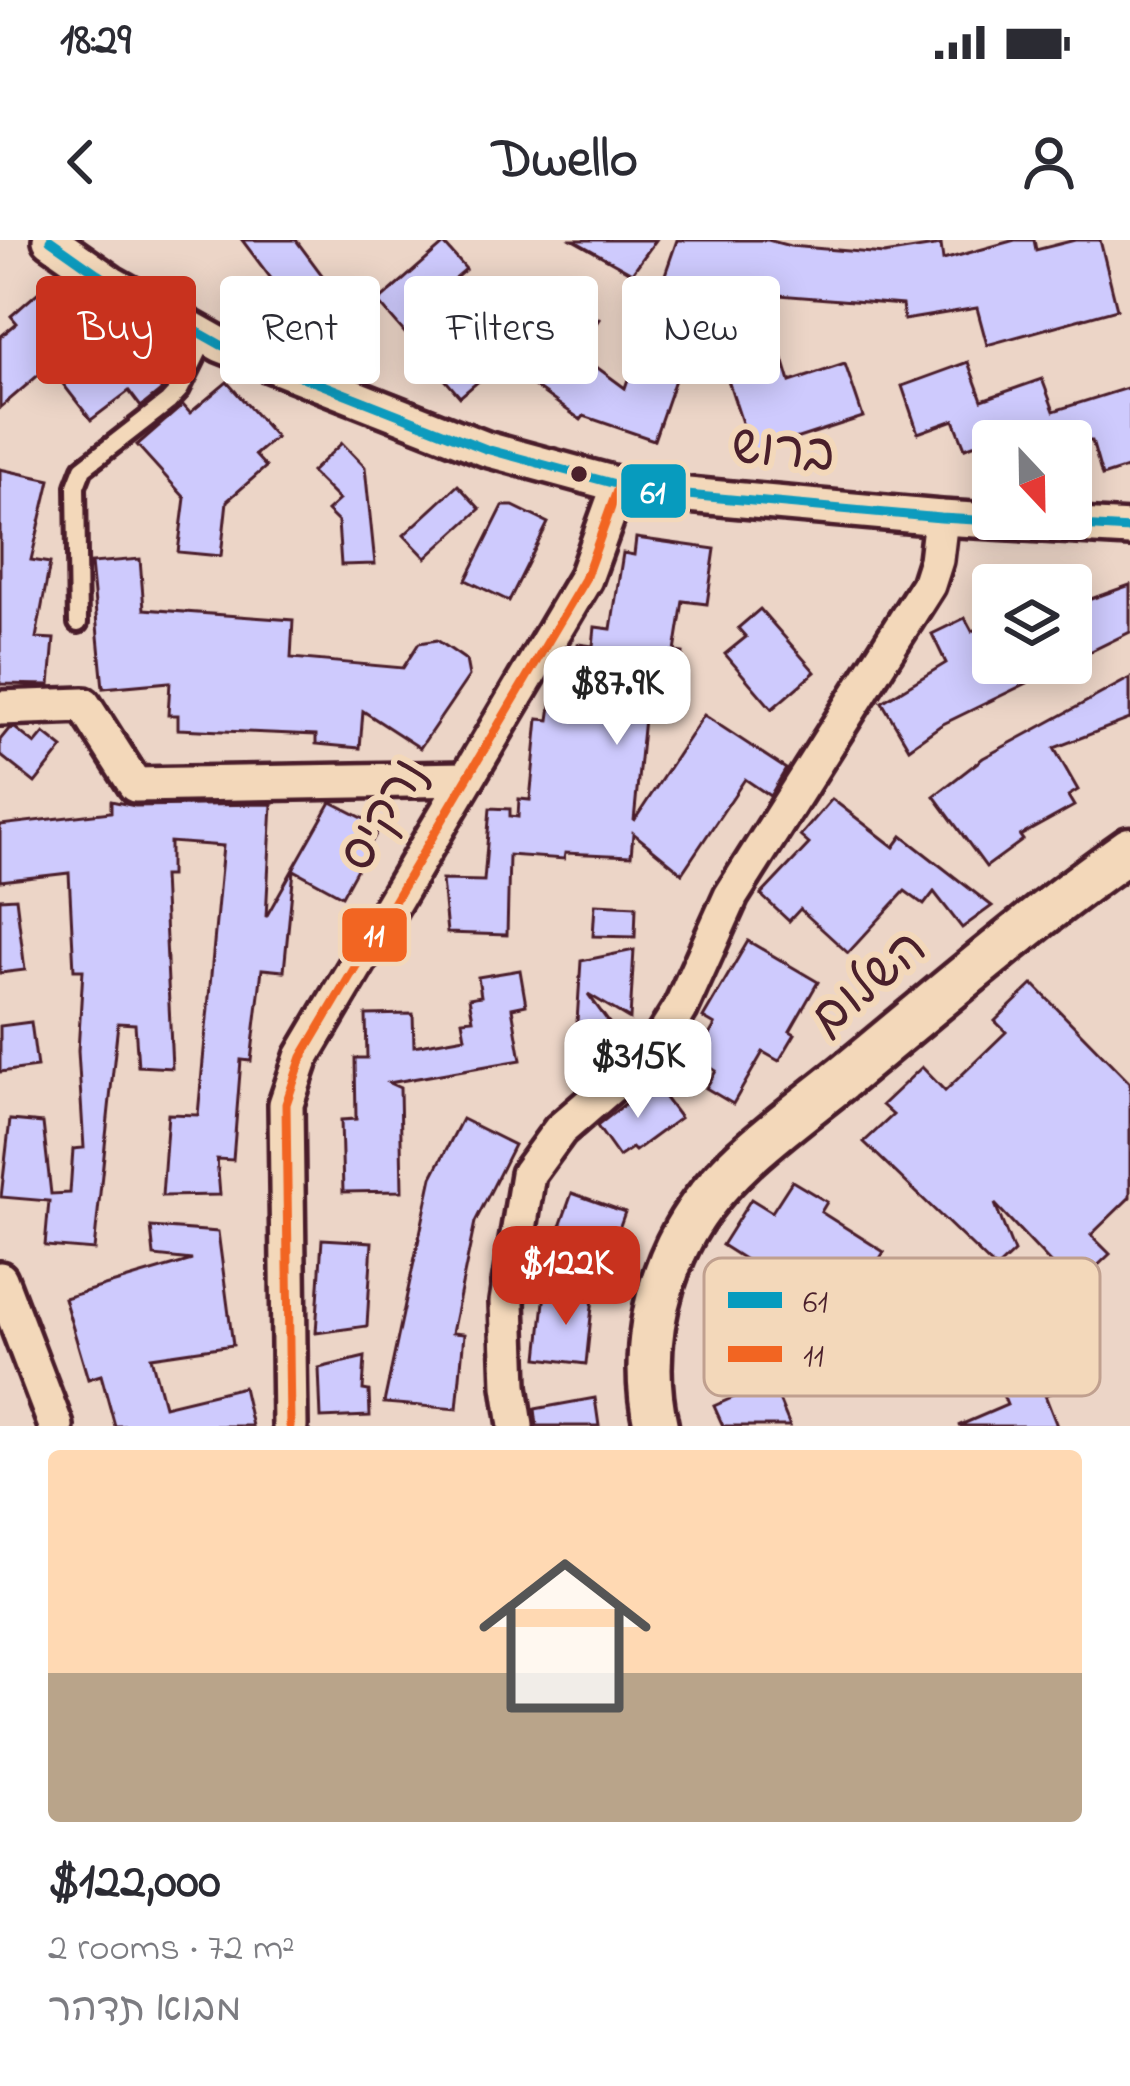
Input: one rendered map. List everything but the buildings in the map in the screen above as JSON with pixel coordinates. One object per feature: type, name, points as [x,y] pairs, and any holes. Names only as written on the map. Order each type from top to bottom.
[{"type":"street","name":"ברוש","points":[[50,240],[111,283],[206,336],[362,403],[486,449],[619,485],[941,518],[1130,529]]},
{"type":"street","name":"נרקיס","points":[[290,1426],[286,1104],[302,1057],[585,579],[619,485]]},
{"type":"street","points":[[516,1426],[508,1302],[528,1174],[560,1130],[657,1046],[680,1009],[731,896],[928,585],[941,518]]},
{"type":"street","points":[[0,707],[84,705],[135,785],[466,779]]},
{"type":"street","name":"השלום","points":[[656,1426],[650,1342],[662,1279],[687,1228],[737,1166],[1056,901],[1130,848]]},
{"type":"street","points":[[0,1280],[56,1426]]},
{"type":"lane","points":[[78,623],[76,486],[83,468],[168,402],[180,389],[206,336]]},
{"type":"transit line","name":"61","points":[[50,240],[111,283],[221,345],[486,449],[619,485],[941,518],[1130,529]]},
{"type":"transit line","name":"11","points":[[290,1426],[286,1104],[302,1057],[585,579],[619,485]]}]
